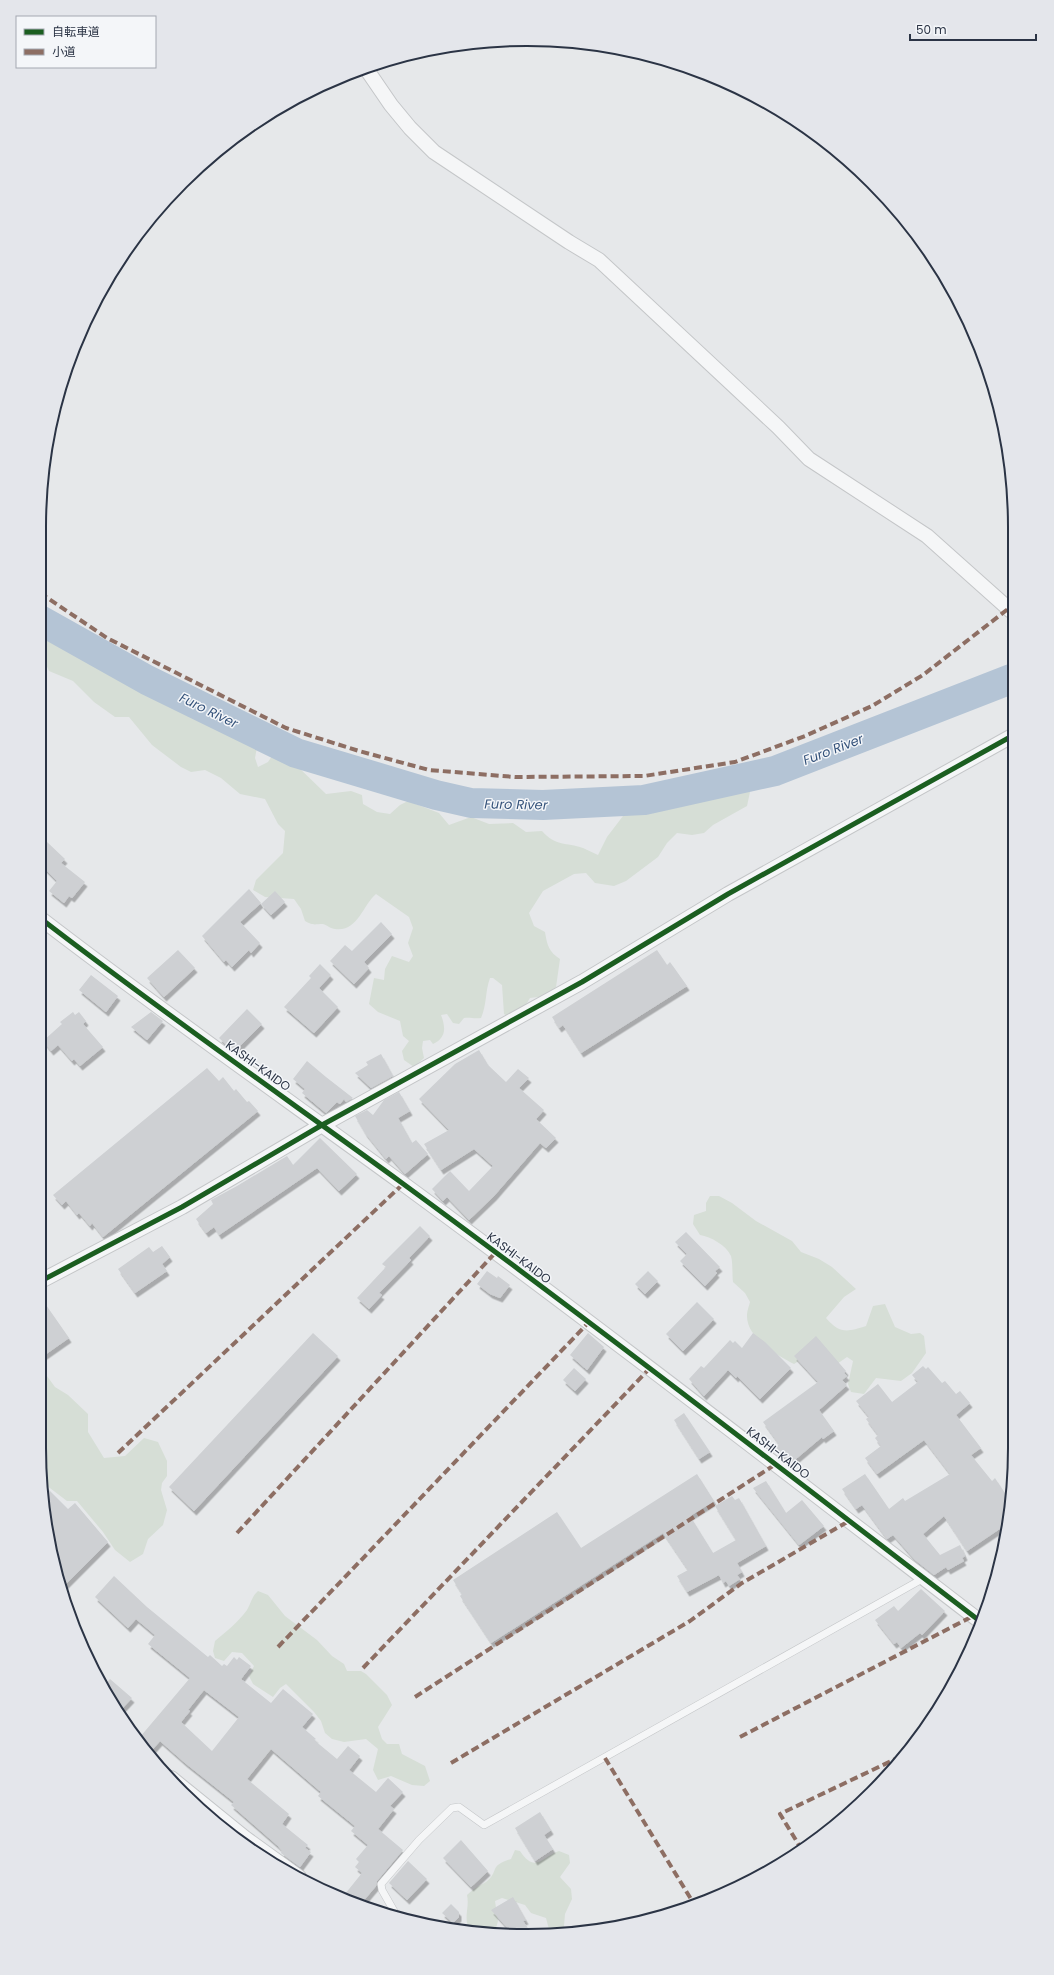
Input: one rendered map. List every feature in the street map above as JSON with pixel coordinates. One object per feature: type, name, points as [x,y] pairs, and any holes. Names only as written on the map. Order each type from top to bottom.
[{"type":"street","points":[[370,73],[391,105],[410,128],[434,152],[569,242],[599,260],[772,422],[809,459],[927,536],[1008,609]]},
{"type":"street","points":[[46,1278],[182,1207],[322,1125],[582,982],[728,894],[1008,738]]},
{"type":"street","name":"KASHI-KAIDO","points":[[46,923],[99,964],[322,1125],[686,1394],[976,1618]]},
{"type":"street","points":[[207,1808],[242,1835]]},
{"type":"lane","points":[[393,1910],[382,1890],[381,1884],[420,1840],[452,1808],[459,1807],[484,1825],[924,1578]]},
{"type":"shaded area","points":[[46,636],[53,638],[109,666],[129,680],[159,696],[195,708],[202,717],[244,736],[257,747],[255,758],[258,767],[268,762],[274,753],[293,762],[326,794],[351,791],[362,795],[363,804],[377,812],[390,814],[400,805],[408,801],[439,813],[449,825],[471,817],[489,824],[513,823],[526,832],[542,831],[552,840],[577,846],[598,855],[607,837],[623,816],[639,811],[650,813],[661,804],[667,787],[677,784],[694,794],[704,792],[710,780],[725,778],[732,787],[750,792],[747,806],[713,825],[704,833],[692,835],[677,833],[667,843],[658,857],[626,881],[614,886],[595,883],[586,873],[574,874],[543,891],[529,913],[534,926],[545,932],[549,948],[553,954],[560,959],[556,987],[546,996],[530,998],[524,1008],[509,1017],[504,1014],[502,985],[493,978],[490,978],[481,1018],[464,1018],[459,1024],[453,1023],[447,1014],[441,1015],[444,1024],[443,1036],[433,1044],[430,1040],[423,1041],[422,1048],[424,1058],[414,1067],[404,1060],[402,1051],[409,1041],[403,1036],[400,1021],[378,1012],[369,1004],[374,978],[384,980],[385,969],[392,956],[409,962],[413,956],[408,943],[413,928],[409,917],[376,894],[354,922],[343,929],[334,929],[323,924],[312,924],[305,921],[301,909],[294,899],[265,897],[253,890],[256,880],[283,853],[285,831],[278,824],[265,799],[240,794],[221,778],[205,770],[191,772],[181,767],[152,745],[129,717],[115,717],[94,702],[73,681],[49,671],[46,664]]},
{"type":"shaded area","points":[[710,1196],[719,1196],[732,1203],[756,1221],[792,1241],[801,1252],[819,1259],[832,1267],[856,1289],[844,1297],[826,1318],[835,1327],[844,1330],[854,1330],[866,1326],[873,1306],[885,1304],[895,1327],[911,1334],[920,1333],[924,1336],[926,1353],[912,1373],[901,1381],[876,1378],[864,1394],[851,1392],[848,1384],[853,1361],[847,1357],[837,1364],[805,1357],[794,1364],[771,1351],[764,1345],[757,1338],[748,1323],[747,1313],[750,1302],[745,1293],[733,1282],[732,1259],[729,1252],[718,1242],[700,1235],[693,1224],[694,1215],[706,1211],[706,1203]]},
{"type":"shaded area","points":[[46,1375],[55,1387],[68,1395],[88,1414],[88,1432],[104,1458],[125,1456],[144,1438],[158,1442],[167,1461],[167,1476],[162,1483],[161,1490],[167,1510],[163,1525],[148,1539],[143,1554],[130,1562],[115,1550],[103,1532],[77,1501],[67,1501],[48,1486]]},
{"type":"shaded area","points":[[258,1591],[268,1595],[285,1616],[317,1640],[332,1656],[344,1664],[347,1671],[361,1671],[366,1674],[387,1695],[392,1705],[378,1727],[382,1739],[387,1744],[399,1744],[402,1754],[425,1766],[430,1781],[424,1786],[412,1785],[391,1776],[378,1780],[373,1770],[378,1749],[366,1739],[344,1742],[332,1739],[325,1733],[321,1721],[314,1712],[286,1684],[280,1688],[273,1697],[253,1684],[249,1676],[254,1666],[242,1653],[232,1652],[224,1661],[215,1658],[213,1651],[215,1641],[232,1627],[243,1615],[254,1595]]},
{"type":"shaded area","points":[[515,1850],[520,1851],[525,1858],[534,1863],[539,1862],[559,1851],[569,1855],[570,1863],[560,1877],[571,1889],[572,1899],[565,1914],[565,1927],[549,1928],[546,1918],[531,1913],[525,1905],[502,1898],[495,1901],[498,1921],[496,1928],[468,1925],[467,1895],[486,1882],[493,1875],[499,1864],[511,1859]]},
{"type":"building","points":[[46,841],[65,859],[61,863],[85,882],[72,898],[69,896],[64,903],[49,891],[57,881],[46,870]]},
{"type":"building","points":[[249,889],[261,903],[240,922],[260,943],[251,953],[249,950],[232,967],[226,960],[224,962],[202,936]]},
{"type":"building","points":[[275,891],[285,902],[271,915],[261,904]]},
{"type":"building","points":[[381,922],[392,934],[364,962],[369,968],[354,984],[330,961],[345,945],[352,951]]},
{"type":"building","points":[[178,950],[195,968],[164,997],[147,978]]},
{"type":"building","points":[[657,950],[667,965],[670,962],[687,986],[581,1053],[563,1025],[559,1028],[552,1017]]},
{"type":"building","points":[[320,964],[331,975],[319,988],[338,1007],[314,1033],[284,1007],[311,978],[309,976]]},
{"type":"building","points":[[91,975],[118,996],[106,1012],[79,990]]},
{"type":"building","points":[[247,1009],[262,1024],[234,1052],[219,1038]]},
{"type":"building","points":[[73,1012],[75,1015],[79,1012],[86,1021],[83,1024],[103,1047],[80,1066],[74,1059],[72,1061],[58,1045],[51,1051],[46,1045],[46,1038],[62,1024],[60,1022]]},
{"type":"building","points":[[151,1012],[163,1021],[147,1040],[131,1027]]},
{"type":"building","points":[[479,1050],[488,1065],[506,1082],[518,1069],[529,1078],[519,1088],[544,1110],[536,1119],[556,1138],[546,1148],[540,1143],[494,1196],[469,1220],[447,1197],[443,1201],[432,1189],[450,1171],[469,1191],[493,1166],[474,1149],[441,1170],[424,1144],[449,1130],[419,1099],[455,1064]]},
{"type":"building","points":[[381,1054],[393,1076],[371,1088],[355,1073],[368,1065],[366,1062]]},
{"type":"building","points":[[307,1061],[353,1098],[346,1102],[344,1099],[340,1104],[337,1102],[326,1113],[302,1093],[305,1089],[293,1079]]},
{"type":"building","points":[[207,1068],[219,1081],[223,1077],[234,1091],[236,1089],[247,1102],[249,1101],[258,1111],[103,1237],[92,1223],[90,1226],[79,1213],[77,1215],[66,1201],[62,1205],[53,1195]]},
{"type":"building","points":[[399,1092],[410,1111],[398,1118],[412,1143],[416,1140],[428,1154],[405,1174],[389,1156],[386,1159],[365,1133],[355,1116],[367,1110],[373,1115],[384,1100]]},
{"type":"building","points":[[320,1138],[357,1174],[339,1191],[317,1168],[219,1235],[214,1227],[206,1233],[196,1219],[213,1204],[211,1200],[287,1156],[293,1165]]},
{"type":"building","points":[[420,1226],[430,1236],[409,1258],[411,1260],[379,1293],[382,1295],[369,1309],[357,1298],[386,1267],[382,1264]]},
{"type":"building","points":[[686,1232],[720,1267],[715,1271],[717,1273],[705,1286],[680,1261],[687,1254],[675,1242]]},
{"type":"building","points":[[162,1246],[170,1257],[162,1264],[167,1271],[135,1293],[118,1269],[149,1247],[153,1252]]},
{"type":"building","points":[[487,1271],[497,1278],[498,1276],[510,1285],[500,1298],[490,1294],[477,1284]]},
{"type":"building","points":[[648,1271],[658,1281],[645,1294],[635,1284]]},
{"type":"building","points":[[697,1302],[714,1319],[683,1351],[666,1334]]},
{"type":"building","points":[[46,1305],[69,1338],[46,1354]]},
{"type":"building","points":[[313,1333],[338,1356],[194,1511],[169,1487]]},
{"type":"building","points":[[588,1333],[604,1347],[587,1370],[570,1355]]},
{"type":"building","points":[[753,1333],[765,1342],[791,1368],[760,1399],[737,1376],[736,1378],[728,1370],[704,1396],[689,1379],[701,1366],[704,1368],[730,1340],[733,1343],[735,1341],[742,1348]]},
{"type":"building","points":[[816,1336],[846,1371],[844,1373],[847,1376],[842,1380],[847,1385],[819,1410],[834,1431],[823,1439],[822,1437],[790,1464],[776,1447],[779,1444],[763,1422],[818,1382],[794,1356]]},
{"type":"building","points":[[923,1366],[926,1369],[928,1367],[942,1383],[945,1381],[956,1394],[960,1391],[970,1403],[956,1415],[981,1448],[971,1455],[992,1481],[995,1478],[1006,1494],[1001,1528],[967,1551],[944,1516],[923,1534],[940,1555],[960,1545],[965,1556],[962,1558],[964,1561],[948,1570],[946,1567],[934,1575],[915,1560],[893,1535],[887,1539],[862,1505],[856,1509],[842,1489],[865,1474],[889,1509],[903,1498],[905,1501],[950,1474],[924,1440],[877,1474],[865,1458],[881,1446],[875,1438],[878,1435],[866,1419],[869,1417],[856,1401],[878,1384],[892,1402],[918,1382],[912,1375]]},
{"type":"building","points":[[574,1368],[586,1379],[575,1391],[563,1380]]},
{"type":"building","points":[[684,1413],[710,1452],[699,1459],[674,1420]]},
{"type":"building","points":[[697,1474],[714,1501],[690,1516],[713,1553],[736,1540],[715,1506],[732,1496],[735,1500],[739,1498],[766,1546],[737,1563],[742,1572],[737,1575],[740,1579],[729,1586],[726,1581],[723,1583],[719,1575],[687,1592],[677,1576],[688,1570],[663,1533],[491,1643],[460,1596],[462,1594],[453,1580],[557,1512],[581,1548]]},
{"type":"building","points":[[766,1481],[786,1513],[802,1500],[824,1526],[799,1545],[753,1488]]},
{"type":"building","points":[[48,1489],[68,1509],[75,1503],[108,1542],[66,1584],[55,1542]]},
{"type":"building","points":[[114,1576],[147,1607],[208,1657],[210,1655],[222,1666],[224,1664],[227,1666],[234,1657],[237,1660],[239,1657],[251,1666],[241,1679],[271,1703],[283,1689],[313,1714],[302,1727],[316,1739],[314,1740],[337,1759],[348,1746],[360,1756],[349,1770],[376,1792],[388,1778],[403,1792],[390,1806],[394,1809],[378,1829],[403,1850],[377,1881],[376,1886],[364,1900],[346,1893],[362,1873],[355,1867],[359,1862],[356,1859],[368,1845],[351,1831],[355,1826],[318,1796],[321,1792],[271,1749],[247,1779],[289,1814],[282,1824],[308,1845],[305,1848],[311,1852],[300,1867],[281,1853],[282,1851],[278,1846],[231,1805],[234,1802],[160,1741],[153,1749],[147,1744],[141,1736],[190,1678],[148,1644],[155,1635],[136,1619],[128,1628],[95,1597]],"holes":[[[204,1690],[239,1717],[212,1751],[181,1722],[190,1711],[188,1710]]]},
{"type":"building","points":[[921,1589],[945,1611],[922,1635],[920,1633],[901,1648],[897,1642],[894,1644],[875,1620],[894,1606],[898,1611]]},
{"type":"building","points":[[110,1679],[132,1698],[123,1708],[110,1688],[107,1682]]},
{"type":"building","points":[[540,1812],[551,1830],[544,1835],[553,1849],[535,1861],[515,1828]]},
{"type":"building","points":[[461,1840],[488,1871],[471,1887],[443,1858]]},
{"type":"building","points":[[408,1861],[427,1879],[407,1900],[389,1883]]},
{"type":"building","points":[[513,1897],[526,1920],[523,1921],[529,1929],[508,1928],[491,1910]]},
{"type":"building","points":[[451,1904],[459,1912],[459,1917],[453,1923],[442,1913]]},
{"type":"waterway","name":"Furo River","points":[[46,623],[147,680],[296,753],[436,795],[471,803],[543,805],[644,800],[775,771],[1008,680]]},
{"type":"marked path","points":[[46,597],[107,638],[286,728],[359,751],[429,770],[515,777],[644,776],[735,762],[805,736],[872,706],[923,675],[1008,609]]},
{"type":"marked path","points":[[118,1453],[403,1184]]},
{"type":"marked path","points":[[237,1533],[495,1253]]},
{"type":"marked path","points":[[278,1647],[589,1322]]},
{"type":"marked path","points":[[363,1668],[650,1368]]},
{"type":"marked path","points":[[415,1697],[776,1464]]},
{"type":"marked path","points":[[451,1763],[690,1621],[742,1583],[849,1521]]},
{"type":"marked path","points":[[740,1737],[973,1616]]},
{"type":"marked path","points":[[605,1758],[691,1899]]},
{"type":"marked path","points":[[799,1845],[780,1814],[893,1760]]},
{"type":"cycle path","points":[[46,1278],[182,1207],[322,1125],[582,982],[728,894],[1008,738]]},
{"type":"cycle path","points":[[46,923],[174,1019],[402,1183],[548,1291],[976,1618]]}]
